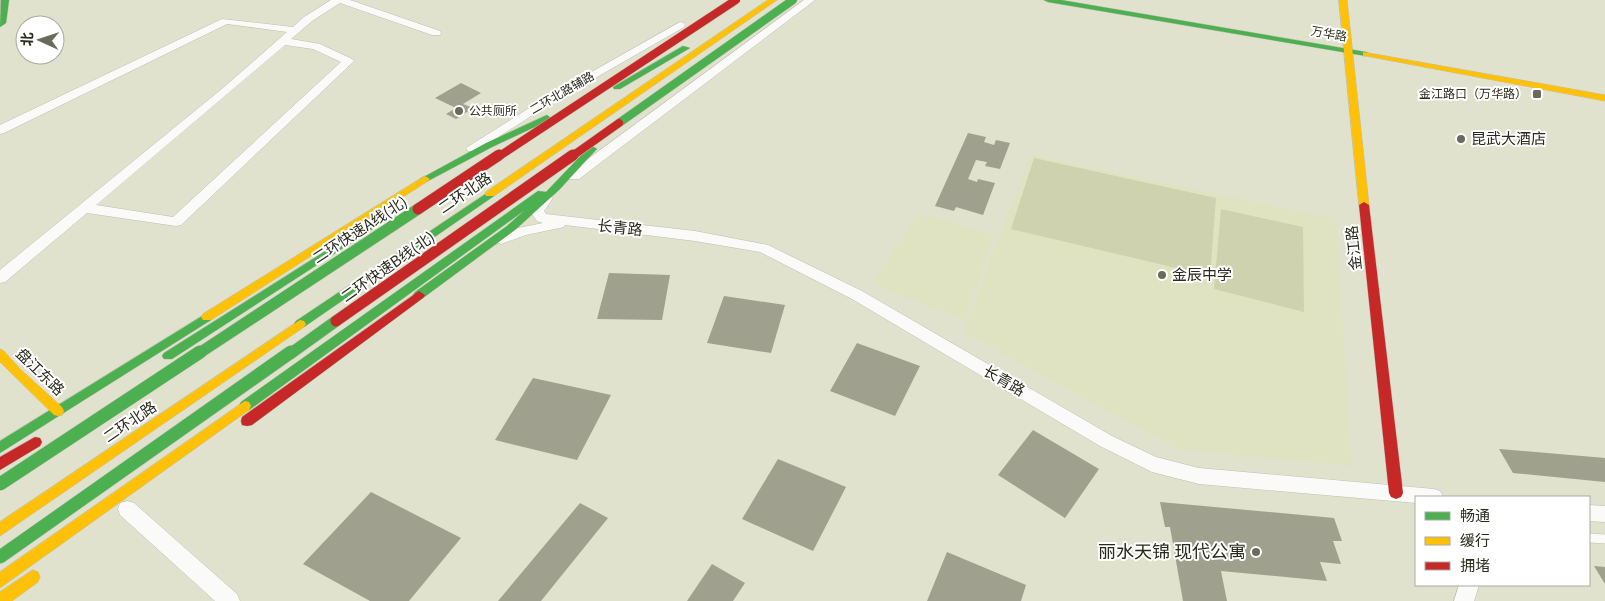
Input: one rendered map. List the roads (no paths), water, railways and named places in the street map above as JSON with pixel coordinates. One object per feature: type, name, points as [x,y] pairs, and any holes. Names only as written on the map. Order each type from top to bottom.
[{"type":"main road","points":[[0,25],[2,23],[5,0]]},
{"type":"main road","name":"二环快速A线(北)","points":[[0,484],[736,0]]},
{"type":"main road","name":"二环北路","points":[[0,530],[612,111],[757,0]]},
{"type":"main road","name":"二环北路","points":[[468,194],[600,106],[773,0]]},
{"type":"main road","name":"二环快速B线(北)","points":[[0,558],[793,0]]},
{"type":"main road","name":"万华路","points":[[1048,0],[1347,51],[1605,98]]},
{"type":"main road","name":"金江路","points":[[1343,0],[1396,493]]},
{"type":"main road","points":[[158,363],[490,148],[672,43]]},
{"type":"main road","points":[[0,448],[406,190],[469,154],[692,50]]},
{"type":"main road","points":[[238,427],[494,242],[542,201],[642,98],[692,50]]},
{"type":"main road","points":[[0,581],[558,182],[712,58]]},
{"type":"main road","name":"盘江东路","points":[[0,354],[16,372],[58,411]]},
{"type":"main road","points":[[0,464],[41,438]]},
{"type":"main road","points":[[0,601],[46,568]]},
{"type":"street","points":[[0,278],[308,19],[339,0],[436,32]]},
{"type":"street","name":"二环北路辅路","points":[[406,190],[540,105],[663,36],[720,0]]},
{"type":"street","points":[[585,224],[542,218],[537,211],[542,201],[623,138],[810,0]]},
{"type":"street","points":[[0,130],[226,21],[295,30]]},
{"type":"street","points":[[85,208],[176,222],[348,61],[316,46],[283,41]]},
{"type":"street","points":[[494,242],[523,231],[561,224],[585,224]]},
{"type":"street","name":"长青路","points":[[585,224],[695,236],[763,248],[857,296],[1106,441],[1152,464],[1199,476],[1424,496]]},
{"type":"street","points":[[127,508],[230,601]]},
{"type":"street","points":[[1590,513],[1605,514]]},
{"type":"street","points":[[1464,601],[1469,586]]},
{"type":"lane","points":[[1590,538],[1605,539]]},
{"type":"place","name":"金江路口（万华路）","points":[[1537,94]]},
{"type":"place","name":"公共厕所","points":[[459,111]]},
{"type":"place","name":"昆武大酒店","points":[[1461,139]]},
{"type":"place","name":"金辰中学","points":[[1162,275]]},
{"type":"place","name":"丽水天锦 现代公寓","points":[[1256,552]]}]
